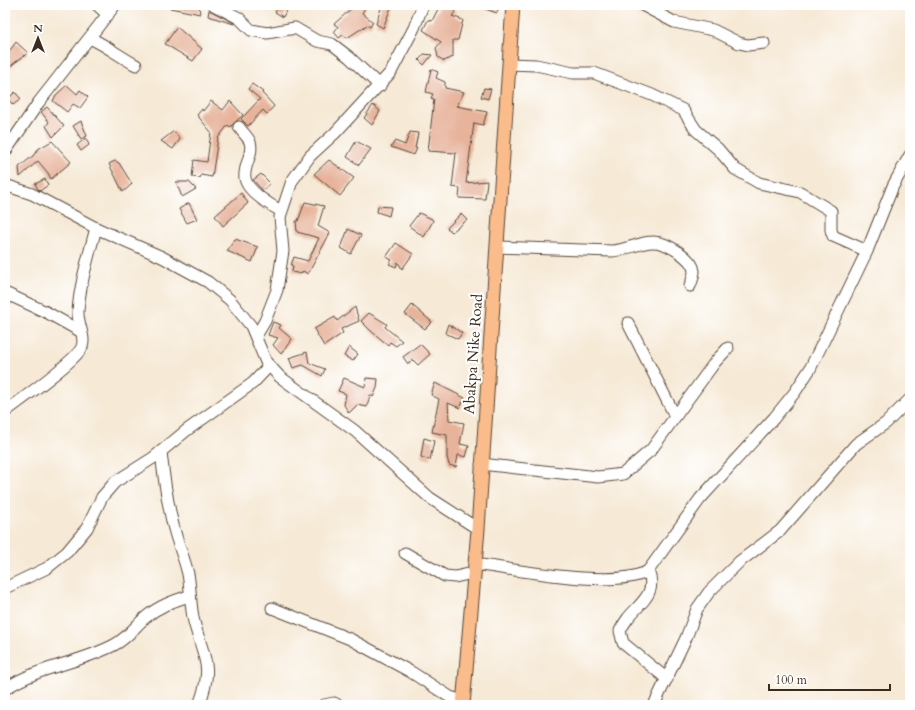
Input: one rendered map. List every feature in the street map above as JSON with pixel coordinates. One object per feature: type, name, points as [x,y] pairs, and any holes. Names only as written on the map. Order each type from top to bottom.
[{"type":"main road","name":"Abakpa Nike Road","points":[[463,703],[478,529],[481,464],[498,247],[513,5]]},
{"type":"street","points":[[97,5],[108,15]]},
{"type":"street","points":[[5,152],[39,102],[115,5]]},
{"type":"street","points":[[214,5],[238,18],[251,30],[266,33],[295,28],[317,41],[332,44],[349,57],[380,86]]},
{"type":"street","points":[[256,336],[267,316],[277,290],[282,258],[279,222],[281,211],[291,184],[306,160],[335,133],[380,86],[396,63],[414,28],[423,5]]},
{"type":"street","points":[[642,5],[674,22],[712,30],[739,43],[748,45],[764,43]]},
{"type":"street","points":[[90,38],[108,46],[119,56],[136,64]]},
{"type":"street","points":[[509,64],[536,65],[573,72],[594,73],[633,86],[680,108],[696,130],[722,154],[735,169],[759,184],[806,194],[831,211],[831,230],[833,236],[867,250]]},
{"type":"street","points":[[239,127],[250,140],[251,147],[245,173],[248,185],[266,202],[281,211]]},
{"type":"street","points":[[405,553],[445,576],[455,577],[474,568],[604,580],[634,576],[648,571],[700,499],[752,443],[795,392],[824,342],[867,250],[893,186],[910,155]]},
{"type":"street","points":[[5,185],[32,194],[96,228],[162,257],[208,282],[226,295],[251,326],[269,366],[287,383],[355,431],[430,498],[478,529]]},
{"type":"street","points":[[5,412],[50,377],[82,348],[83,340],[77,316],[79,298],[96,228]]},
{"type":"street","points":[[498,247],[612,251],[623,250],[646,243],[660,243],[668,245],[684,256],[693,266],[694,272],[690,286]]},
{"type":"street","points":[[5,293],[46,312],[80,331]]},
{"type":"street","points":[[628,323],[676,416]]},
{"type":"street","points":[[481,464],[598,477],[623,474],[651,450],[715,362],[728,348]]},
{"type":"street","points":[[5,588],[47,568],[67,552],[87,528],[108,488],[123,475],[161,452],[187,430],[253,383],[269,366]]},
{"type":"street","points":[[654,705],[686,638],[697,609],[709,592],[739,562],[780,531],[856,444],[886,423],[910,399]]},
{"type":"street","points":[[161,452],[165,491],[188,576],[189,596],[195,623],[206,656],[206,685],[199,705]]},
{"type":"street","points":[[648,571],[651,579],[647,598],[628,618],[620,631],[623,642],[667,679]]},
{"type":"street","points":[[5,690],[18,680],[32,673],[92,655],[114,645],[122,640],[156,609],[189,596]]},
{"type":"street","points":[[272,608],[350,639],[411,672],[450,697],[463,703]]},
{"type":"street","points":[[324,705],[334,703],[338,705]]},
{"type":"building","points":[[170,5],[199,5],[200,14],[170,8]]},
{"type":"building","points":[[347,5],[367,5],[362,13],[373,22],[370,27],[367,25],[347,38],[343,35],[339,38],[334,32],[338,27],[334,24],[351,9]]},
{"type":"building","points":[[382,5],[392,5],[383,28],[376,24]]},
{"type":"building","points":[[440,5],[456,11],[452,16],[463,20],[458,40],[453,40],[453,57],[444,61],[438,57],[436,48],[441,42],[423,30],[428,20],[432,21]]},
{"type":"building","points":[[477,5],[499,5],[497,13]]},
{"type":"building","points":[[279,6],[286,11],[283,17],[275,12]]},
{"type":"building","points":[[209,10],[234,23],[234,24],[208,16]]},
{"type":"building","points":[[177,27],[202,49],[193,61],[165,44]]},
{"type":"building","points":[[16,42],[28,53],[13,64],[5,76],[5,57]]},
{"type":"building","points":[[424,54],[432,55],[424,65],[419,60]]},
{"type":"building","points":[[431,69],[438,72],[436,78],[445,82],[445,88],[464,92],[457,106],[487,112],[483,125],[474,123],[466,183],[487,181],[485,199],[459,198],[460,188],[452,187],[456,153],[428,151],[434,99],[431,98],[433,94],[426,92]]},
{"type":"building","points":[[252,84],[263,92],[262,93],[274,106],[267,114],[263,110],[248,126],[241,119],[260,99],[248,89]]},
{"type":"building","points":[[67,85],[77,94],[80,90],[88,97],[80,108],[73,104],[67,112],[53,101],[56,95]]},
{"type":"building","points":[[484,88],[491,89],[488,99],[481,97]]},
{"type":"building","points":[[15,92],[21,99],[13,105],[8,99]]},
{"type":"building","points":[[211,101],[223,110],[230,101],[243,115],[230,127],[228,125],[218,138],[212,177],[201,175],[200,178],[192,177],[194,160],[207,162],[211,132],[197,115],[202,109],[203,111]]},
{"type":"building","points":[[373,105],[380,111],[372,125],[364,118]]},
{"type":"building","points":[[47,107],[64,126],[53,137],[46,126],[49,122],[41,112]]},
{"type":"building","points":[[81,121],[87,136],[81,139],[73,126]]},
{"type":"building","points":[[174,131],[180,139],[173,149],[161,141]]},
{"type":"building","points":[[410,132],[418,133],[415,148],[417,148],[414,155],[391,147],[395,141],[405,145]]},
{"type":"building","points":[[86,138],[89,145],[81,151],[77,145]]},
{"type":"building","points":[[52,141],[71,162],[51,179],[38,161],[20,177],[19,167],[33,156],[38,149]]},
{"type":"building","points":[[356,141],[371,149],[359,165],[347,157]]},
{"type":"building","points":[[329,160],[354,178],[340,196],[314,174]]},
{"type":"building","points":[[115,161],[119,163],[132,184],[123,192],[109,164]]},
{"type":"building","points":[[261,174],[270,183],[263,191],[253,180]]},
{"type":"building","points":[[45,179],[48,185],[40,191],[35,184]]},
{"type":"building","points":[[176,182],[189,182],[196,189],[182,197]]},
{"type":"building","points":[[241,193],[248,203],[223,226],[215,216]]},
{"type":"building","points":[[305,202],[324,206],[318,226],[330,233],[308,274],[303,271],[301,274],[292,272],[293,266],[291,265],[294,257],[308,261],[319,238],[297,232],[296,221],[298,221]]},
{"type":"building","points":[[189,203],[197,219],[187,223],[179,209]]},
{"type":"building","points":[[378,206],[391,207],[389,216],[377,212]]},
{"type":"building","points":[[419,213],[432,219],[433,221],[424,237],[409,226]]},
{"type":"building","points":[[461,214],[467,220],[452,232],[447,228]]},
{"type":"building","points":[[348,229],[361,235],[351,254],[341,248]]},
{"type":"building","points":[[235,239],[258,247],[252,262],[227,251]]},
{"type":"building","points":[[396,243],[413,254],[402,269],[398,262],[396,267],[389,264],[392,260],[386,257]]},
{"type":"building","points":[[412,305],[432,322],[425,329],[405,314]]},
{"type":"building","points":[[355,307],[359,321],[341,329],[343,333],[324,346],[314,329],[335,317],[337,321]]},
{"type":"building","points":[[369,313],[387,324],[385,327],[402,341],[396,346],[390,342],[388,345],[371,331],[361,321]]},
{"type":"building","points":[[273,322],[281,325],[279,328],[292,339],[281,354],[273,345],[278,338],[268,335]]},
{"type":"building","points":[[448,324],[462,333],[458,339],[445,333]]},
{"type":"building","points":[[420,344],[430,354],[418,365],[413,360],[408,364],[403,357]]},
{"type":"building","points":[[349,347],[358,354],[353,361],[344,356]]},
{"type":"building","points":[[307,352],[309,363],[325,369],[322,376],[303,365],[293,368],[289,358]]},
{"type":"building","points":[[344,378],[365,387],[366,378],[378,379],[377,388],[373,397],[370,395],[367,407],[357,405],[349,413],[344,405],[346,394],[338,391]]},
{"type":"building","points":[[435,383],[465,398],[460,408],[448,403],[449,420],[464,423],[460,444],[469,446],[466,457],[458,455],[456,467],[449,465],[447,457],[447,435],[432,432],[439,399],[431,395]]},
{"type":"building","points":[[424,438],[434,441],[430,460],[421,457]]}]
